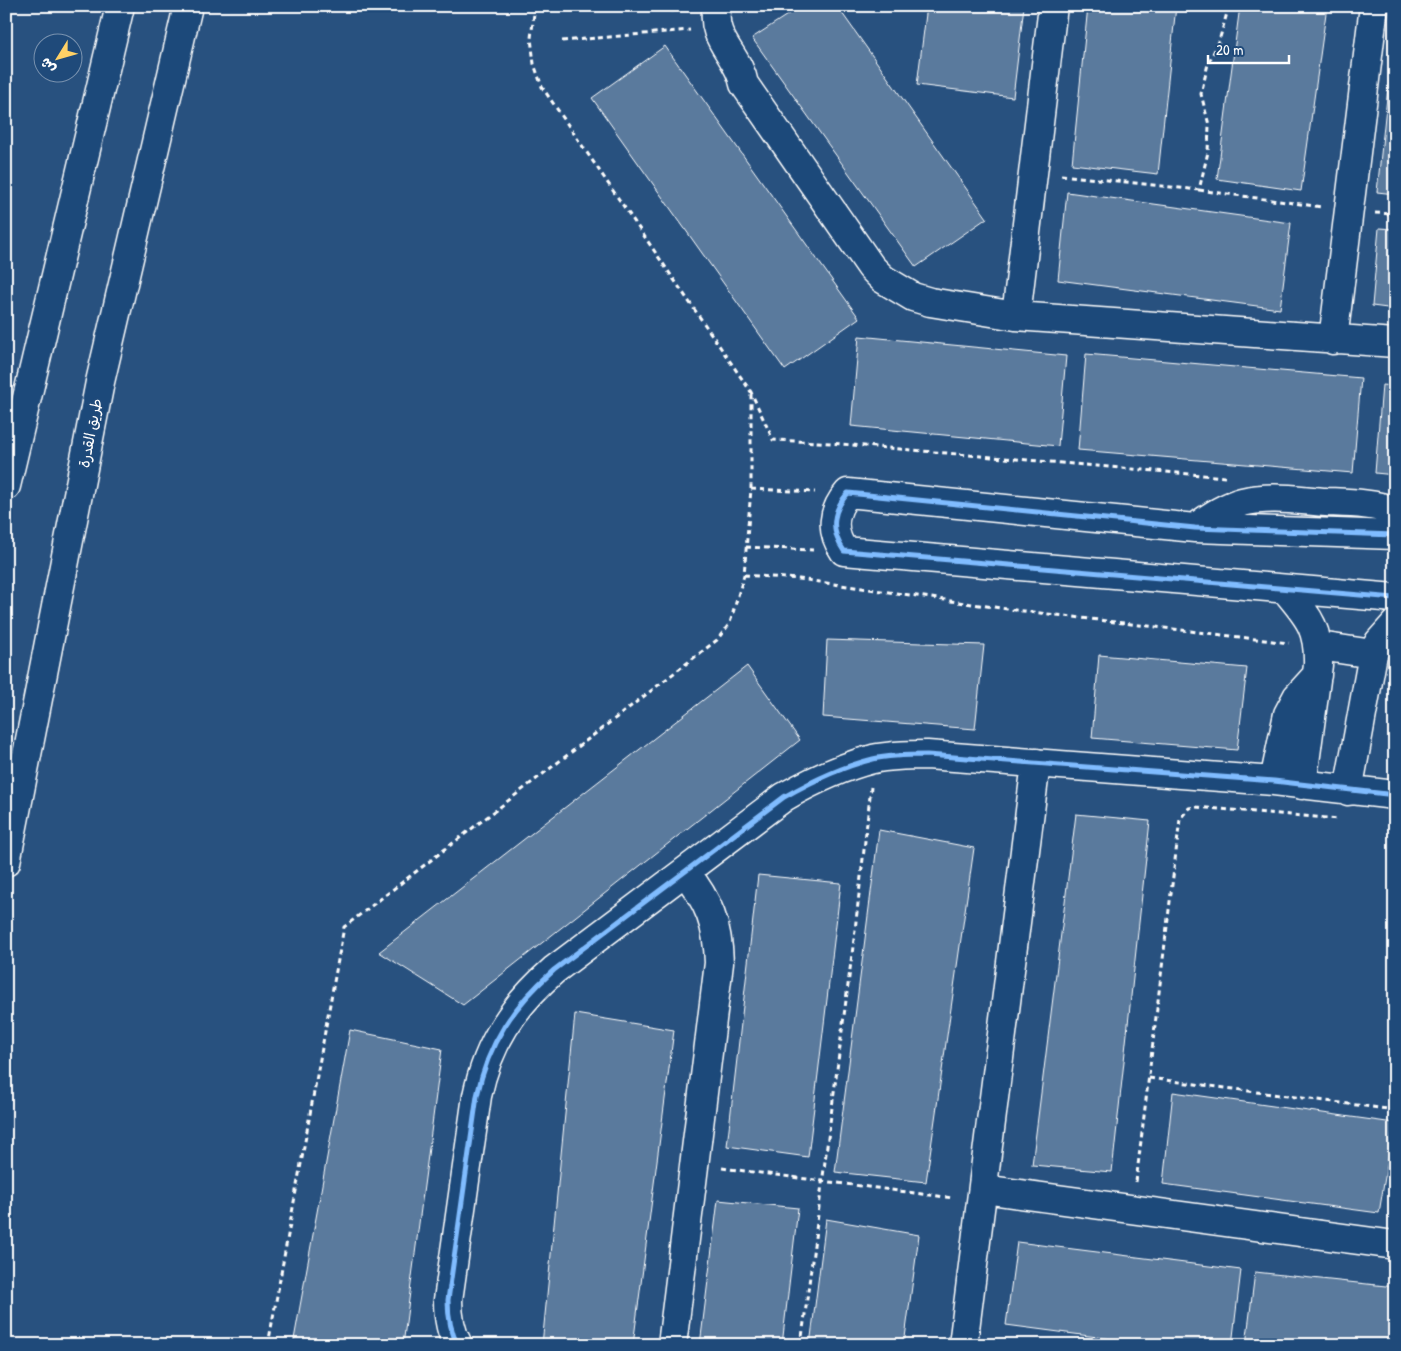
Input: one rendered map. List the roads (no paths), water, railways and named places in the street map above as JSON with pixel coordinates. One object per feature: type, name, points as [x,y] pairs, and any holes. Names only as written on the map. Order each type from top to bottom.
[{"type":"street","points":[[6,486],[120,6]]},
{"type":"street","name":"طريق القدرة","points":[[6,862],[100,382],[188,6]]},
{"type":"street","points":[[1016,316],[1053,6]]},
{"type":"street","points":[[1334,340],[1374,6]]},
{"type":"street","points":[[709,14],[715,18],[718,35],[736,62],[743,76],[744,84],[866,260],[884,280],[913,297],[930,302],[1016,316],[1395,343]]},
{"type":"street","points":[[1395,535],[1195,528],[848,493],[841,501],[834,521],[838,542],[844,551],[1395,598]]},
{"type":"street","points":[[1195,528],[1224,509],[1241,502],[1258,499],[1275,498],[1373,505],[1395,511]]},
{"type":"street","points":[[1285,589],[1313,626],[1318,646],[1317,676],[1302,785]]},
{"type":"street","points":[[1348,791],[1373,654],[1379,642],[1395,624]]},
{"type":"street","points":[[1318,646],[1373,654]]},
{"type":"street","points":[[1274,781],[1288,714],[1297,697],[1317,676]]},
{"type":"street","points":[[458,1345],[448,1314],[448,1300],[477,1096],[489,1054],[510,1017],[538,984],[554,970],[784,798],[812,781],[874,759],[927,754],[1274,781],[1395,795]]},
{"type":"street","points":[[963,1345],[1036,763]]},
{"type":"street","points":[[672,1345],[719,963],[715,924],[708,905],[698,888],[685,872]]},
{"type":"street","points":[[982,1195],[1133,1210],[1395,1245]]}]
